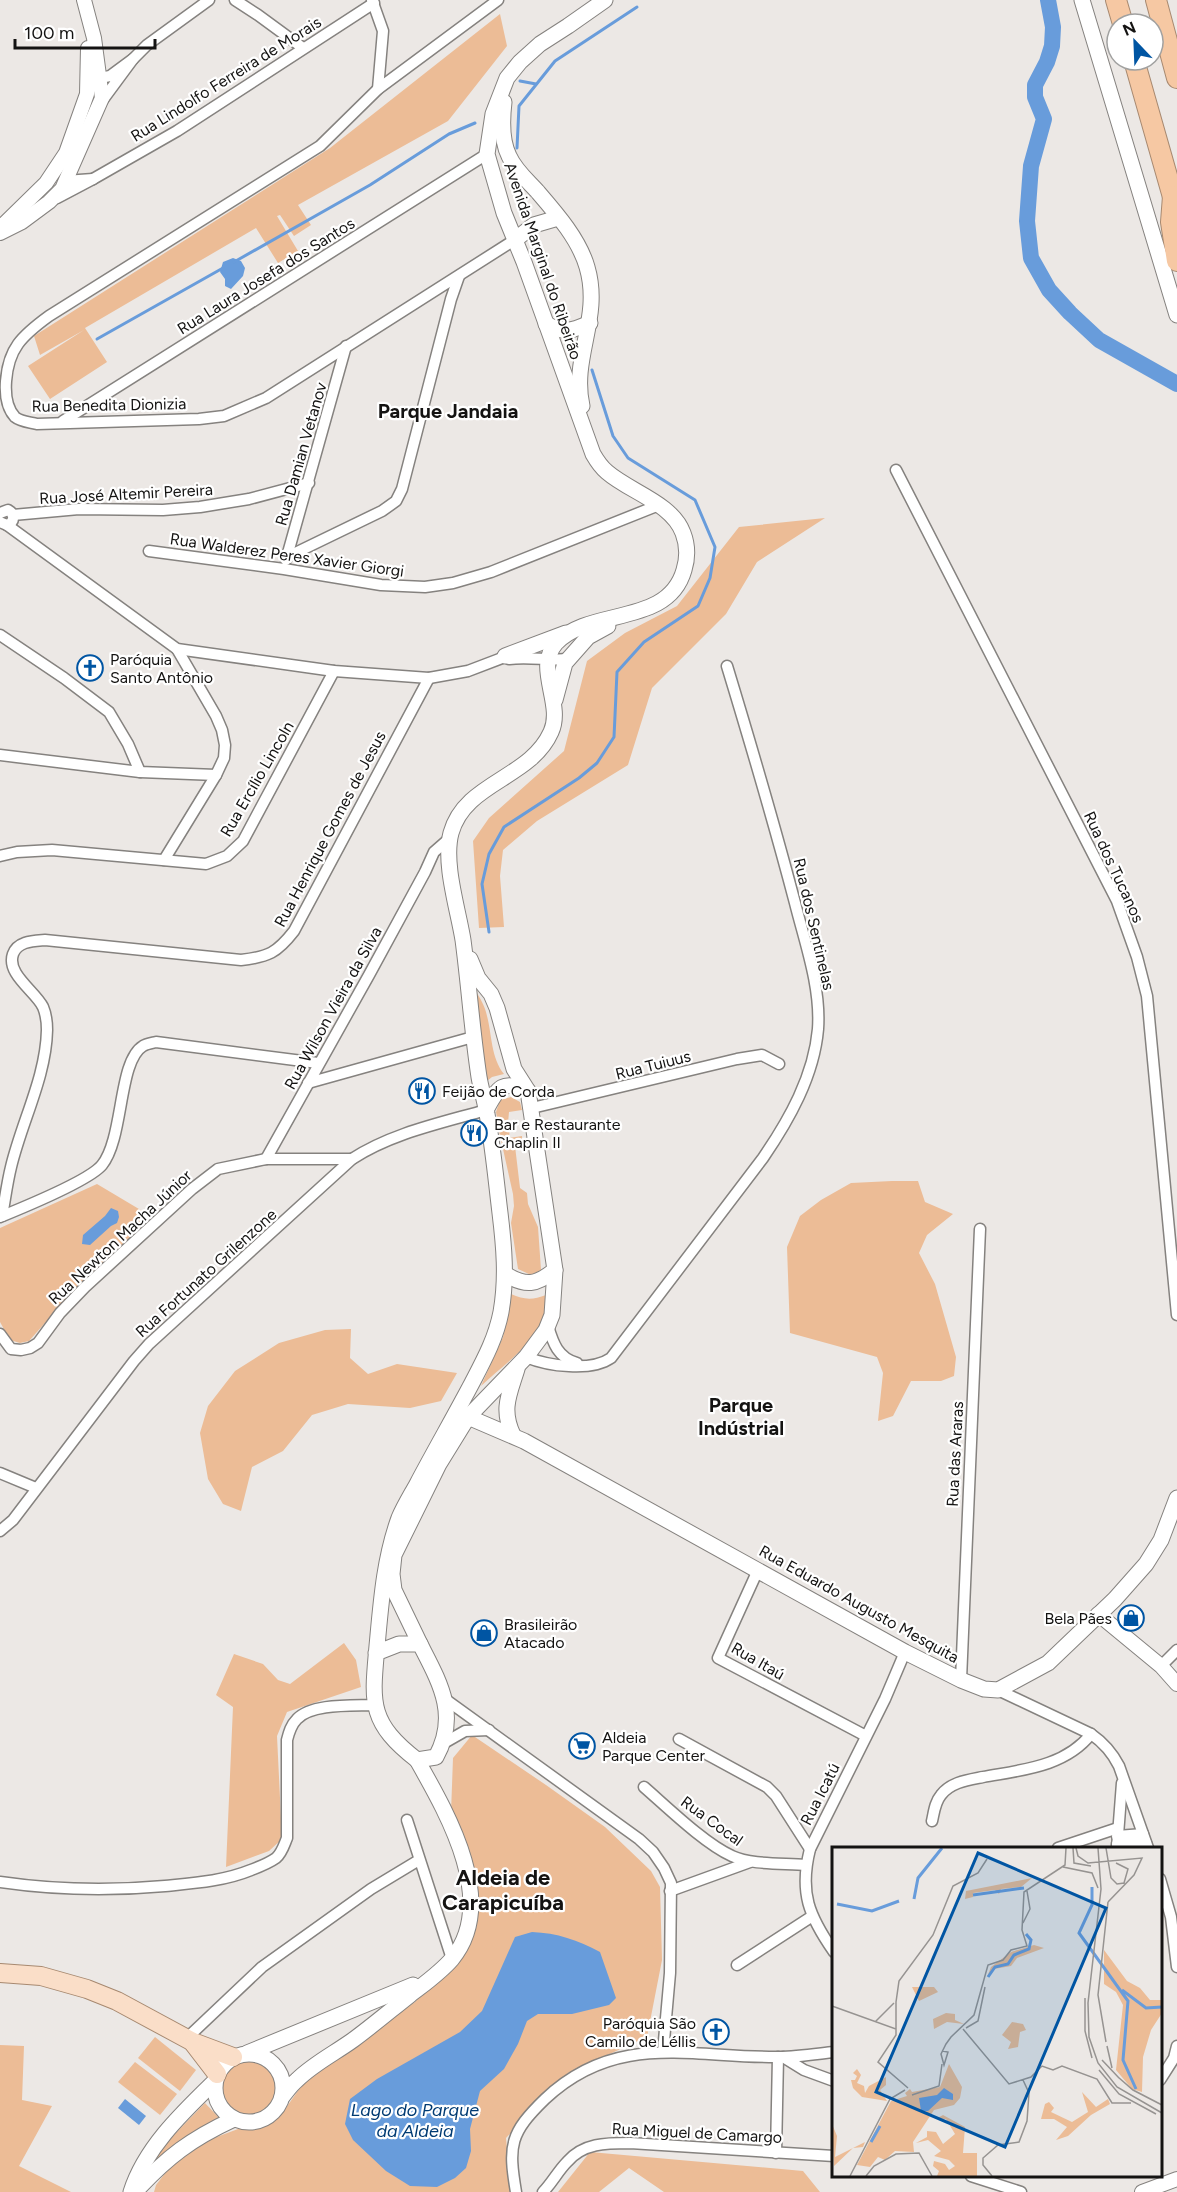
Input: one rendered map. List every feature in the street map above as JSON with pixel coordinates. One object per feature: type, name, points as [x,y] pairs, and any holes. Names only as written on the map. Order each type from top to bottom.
[{"type":"highway","points":[[1156,0],[1177,78]]},
{"type":"highway","points":[[1137,72],[1175,204],[1171,222],[1177,261]]},
{"type":"main road","name":"Avenida Marginal do Ribeirão","points":[[375,1705],[373,1683],[381,1592],[400,1516],[490,1347],[501,1311],[505,1274],[486,1110],[473,1037],[463,942],[450,864],[450,838],[457,819],[470,801],[485,788],[513,772],[542,747],[551,733],[554,722],[554,703],[548,661],[555,644],[571,631],[661,601],[675,590],[682,578],[687,553],[682,530],[676,520],[659,505],[623,484],[603,469],[592,454],[516,239],[504,213],[487,154],[493,114],[507,78],[520,62],[540,44],[605,0]]},
{"type":"main road","points":[[1082,0],[1177,315]]},
{"type":"main road","name":"Avenida Marginal do Ribeirão","points":[[507,78],[502,116],[508,154],[514,167],[572,236],[587,267],[592,298],[590,323],[578,373],[580,396],[592,454]]},
{"type":"main road","points":[[516,239],[534,225],[558,218]]},
{"type":"main road","points":[[546,324],[569,332],[590,323]]},
{"type":"main road","name":"Avenida Marginal do Ribeirão","points":[[554,703],[565,663],[588,637],[627,614]]},
{"type":"main road","points":[[498,659],[571,631]]},
{"type":"main road","name":"Avenida Marginal do Ribeirão","points":[[444,1743],[448,1724],[445,1699],[435,1672],[394,1590],[392,1574],[394,1555],[439,1464],[468,1417],[522,1362],[548,1326],[554,1302],[555,1270],[528,1091],[514,1069],[491,994],[478,978],[463,942]]},
{"type":"main road","points":[[486,1110],[496,1091],[505,1086],[517,1086],[528,1091]]},
{"type":"main road","points":[[505,1274],[516,1281],[530,1283],[542,1280],[555,1270]]},
{"type":"main road","points":[[513,1435],[507,1422],[506,1408],[522,1362]]},
{"type":"main road","name":"Rua Eduardo Augusto Mesquita","points":[[468,1417],[513,1435],[905,1652],[960,1680],[984,1689],[998,1690]]},
{"type":"main road","points":[[998,1690],[1048,1663],[1146,1564],[1161,1540],[1177,1498]]},
{"type":"main road","points":[[376,1653],[399,1644],[420,1644]]},
{"type":"main road","points":[[190,2040],[216,2077],[216,2099],[220,2107],[234,2119],[252,2122],[260,2120],[270,2115],[297,2079],[354,2039],[438,1973],[452,1959],[466,1934],[471,1895],[464,1861],[438,1798],[417,1760],[392,1738],[382,1723],[375,1705]]},
{"type":"main road","points":[[438,1798],[436,1757],[444,1743]]},
{"type":"main road","points":[[417,1760],[436,1757]]},
{"type":"main road","points":[[0,1973],[41,1976],[87,1989],[117,2001],[190,2040],[240,2055],[258,2054],[276,2066],[283,2086],[282,2097]]},
{"type":"main road","points":[[133,2192],[137,2175],[145,2159],[216,2077],[224,2064],[240,2055],[381,2000],[438,1973]]},
{"type":"main road","points":[[133,2192],[176,2151],[202,2134],[234,2119]]},
{"type":"street","points":[[0,233],[22,222],[49,202],[102,98],[96,86],[94,38],[84,0]]},
{"type":"street","points":[[60,181],[66,153],[84,106],[96,86],[209,0]]},
{"type":"street","points":[[235,0],[303,48]]},
{"type":"street","name":"Rua Benedita Dionizia","points":[[498,0],[378,89],[320,146],[49,316],[24,337],[10,357],[3,389],[8,406],[13,416],[37,424],[199,419],[224,416],[267,398],[516,239]]},
{"type":"street","points":[[373,2],[383,31],[378,89]]},
{"type":"street","name":"Rua Lindolfo Ferreira de Morais","points":[[49,202],[177,131],[373,2]]},
{"type":"street","points":[[84,106],[89,110],[99,105],[133,59]]},
{"type":"street","name":"Rua Laura Josefa dos Santos","points":[[61,422],[487,154]]},
{"type":"street","name":"Rua Lindolfo Ferreira de Morais","points":[[60,181],[93,179]]},
{"type":"street","points":[[0,228],[43,186],[60,181]]},
{"type":"street","points":[[43,186],[41,196],[43,200],[49,202]]},
{"type":"street","points":[[287,557],[382,511],[396,501],[402,489],[450,299],[459,276]]},
{"type":"street","name":"Rua Damian Vetanov","points":[[284,569],[346,346]]},
{"type":"street","name":"Rua dos Tucanos","points":[[896,470],[1117,901],[1137,957],[1148,996],[1177,1315]]},
{"type":"street","name":"Rua José Altemir Pereira","points":[[7,521],[79,509],[163,510],[200,507],[249,499],[309,483]]},
{"type":"street","name":"Rua Walderez Peres Xavier Giorgi","points":[[149,551],[381,585],[425,587],[453,583],[491,572],[659,505]]},
{"type":"street","points":[[0,513],[8,510],[7,521],[177,649],[216,716],[225,745],[224,758],[164,860]]},
{"type":"street","points":[[0,635],[64,678],[109,712],[128,744],[140,772]]},
{"type":"street","points":[[177,649],[334,672],[429,678],[468,671],[498,659],[555,644]]},
{"type":"street","points":[[498,659],[530,657],[548,661],[568,660]]},
{"type":"street","name":"Rua dos Sentinelas","points":[[522,1362],[586,1365],[605,1362],[621,1347],[763,1158],[794,1108],[805,1080],[818,1030],[818,1009],[810,962],[777,833],[727,666]]},
{"type":"street","name":"Rua Ercílio Lincoln","points":[[0,856],[17,852],[52,850],[206,864],[227,856],[243,841],[334,672]]},
{"type":"street","name":"Rua Henrique Gomes de Jesus","points":[[1,1217],[11,1166],[39,1073],[47,1030],[43,1007],[14,969],[12,960],[14,951],[21,945],[45,940],[241,960],[268,956],[279,948],[294,931],[429,678]]},
{"type":"street","points":[[0,755],[140,772],[216,775]]},
{"type":"street","name":"Rua Wilson Vieira da Silva","points":[[266,1159],[434,852],[450,838]]},
{"type":"street","points":[[425,872],[450,864]]},
{"type":"street","points":[[308,1083],[473,1037]]},
{"type":"street","points":[[1,1217],[90,1175],[101,1166],[108,1154],[118,1124],[130,1065],[134,1054],[143,1046],[156,1042],[318,1063]]},
{"type":"street","name":"Rua Tuiuus","points":[[532,1108],[736,1059],[762,1055],[779,1064]]},
{"type":"street","name":"Rua Fortunato Grilenzone","points":[[0,1531],[13,1520],[118,1380],[149,1344],[352,1159],[372,1146],[397,1136],[486,1110]]},
{"type":"street","name":"Rua Newton Macha Júnior","points":[[0,1334],[11,1349],[30,1348],[38,1343],[71,1301],[203,1179],[218,1169],[266,1159],[352,1159]]},
{"type":"street","name":"Rua das Araras","points":[[960,1680],[980,1229]]},
{"type":"street","points":[[548,1326],[552,1341],[564,1358],[586,1365]]},
{"type":"street","points":[[0,1473],[36,1488]]},
{"type":"street","name":"Rua Itaú","points":[[758,1570],[718,1658],[866,1736]]},
{"type":"street","points":[[1098,1614],[1161,1666],[1177,1684]]},
{"type":"street","points":[[1161,1666],[1177,1650]]},
{"type":"street","name":"Rua Icatú","points":[[832,1949],[811,1917],[805,1886],[806,1865],[810,1849],[905,1652]]},
{"type":"street","points":[[998,1690],[1091,1734],[1112,1753],[1119,1766],[1146,1842],[1117,1839],[1065,1847]]},
{"type":"street","points":[[445,1699],[639,1839],[653,1852],[664,1868],[670,1883],[670,1973],[663,2052]]},
{"type":"street","points":[[0,1882],[38,1887],[110,1890],[198,1883],[228,1877],[262,1866],[276,1858],[283,1850],[287,1838],[287,1740],[291,1726],[298,1717],[312,1711],[375,1705]]},
{"type":"street","points":[[444,1743],[465,1731],[489,1730]]},
{"type":"street","points":[[932,1821],[941,1795],[949,1788],[961,1782],[1032,1768],[1067,1756],[1082,1746],[1091,1734]]},
{"type":"street","points":[[679,1739],[767,1787],[776,1796],[810,1849]]},
{"type":"street","points":[[1117,1839],[1123,1780]]},
{"type":"street","name":"Rua Cocal","points":[[644,1786],[676,1815],[718,1848],[732,1856],[753,1861],[806,1865]]},
{"type":"street","points":[[407,1820],[452,1959]]},
{"type":"street","points":[[190,2040],[261,1967],[370,1889],[419,1860]]},
{"type":"street","points":[[670,1891],[753,1861]]},
{"type":"street","points":[[1162,1883],[1171,1917],[1177,1967]]},
{"type":"street","points":[[737,1965],[811,1917]]},
{"type":"street","points":[[1162,2078],[1177,2046]]},
{"type":"street","points":[[516,2192],[511,2156],[513,2143],[520,2128],[534,2110],[570,2078],[616,2058],[639,2053],[781,2057],[832,2052]]},
{"type":"street","points":[[781,2057],[804,2070],[832,2080]]},
{"type":"street","points":[[776,2152],[781,2057]]},
{"type":"street","name":"Rua Miguel de Camargo","points":[[543,2192],[578,2151],[606,2143],[832,2157]]},
{"type":"street","points":[[977,2177],[1021,2192]]},
{"type":"street","points":[[1142,2192],[1174,2184]]},
{"type":"shaded area","points":[[500,14],[507,46],[448,121],[298,205],[311,225],[294,236],[280,215],[277,216],[298,251],[278,263],[256,228],[85,328],[107,362],[50,399],[28,366],[84,330],[40,355],[34,336],[330,148]]},
{"type":"shaded area","points":[[825,518],[757,562],[726,614],[652,688],[628,765],[537,821],[503,850],[500,876],[504,927],[479,928],[473,841],[489,818],[564,751],[587,661],[625,633],[677,606],[739,527]]},
{"type":"shaded area","points":[[475,990],[485,1009],[494,1054],[504,1074],[487,1081]]},
{"type":"shaded area","points":[[511,1097],[520,1102],[522,1110],[509,1112],[508,1123],[498,1123],[496,1112],[500,1100]]},
{"type":"shaded area","points":[[510,1126],[509,1138],[522,1136],[522,1148],[515,1146],[520,1188],[527,1193],[528,1204],[538,1227],[541,1270],[531,1275],[518,1269],[511,1223],[514,1206],[513,1194],[499,1131]]},
{"type":"shaded area","points":[[918,1181],[925,1202],[953,1214],[927,1235],[919,1253],[935,1284],[956,1357],[954,1376],[941,1381],[911,1381],[893,1416],[878,1421],[883,1373],[877,1357],[790,1333],[787,1247],[800,1216],[821,1200],[851,1183]]},
{"type":"shaded area","points":[[97,1184],[144,1212],[145,1228],[59,1307],[29,1341],[20,1343],[10,1340],[0,1322],[0,1228]]},
{"type":"shaded area","points":[[511,1294],[528,1299],[546,1295],[545,1310],[533,1335],[524,1346],[481,1386],[503,1337]]},
{"type":"shaded area","points":[[351,1329],[350,1358],[368,1374],[397,1364],[457,1373],[441,1401],[410,1408],[348,1404],[312,1415],[283,1451],[252,1467],[241,1511],[223,1504],[208,1479],[200,1433],[208,1406],[235,1371],[279,1343],[325,1330]]},
{"type":"shaded area","points":[[344,1643],[356,1660],[361,1687],[287,1712],[277,1736],[282,1839],[269,1851],[226,1867],[233,1707],[216,1695],[234,1654],[263,1664],[278,1680],[290,1684]]},
{"type":"shaded area","points":[[472,1735],[605,1827],[651,1871],[660,1887],[662,1960],[647,2037],[568,2073],[506,2138],[511,2192],[154,2192],[156,2185],[170,2167],[192,2150],[214,2138],[283,2112],[307,2078],[415,2002],[471,1939],[478,1892],[451,1813],[453,1758]]},
{"type":"shaded area","points":[[155,2037],[196,2070],[180,2091],[138,2058]]},
{"type":"shaded area","points":[[0,2045],[24,2046],[22,2100],[52,2106],[19,2166],[71,2192],[0,2192]]},
{"type":"shaded area","points":[[249,2058],[270,2067],[279,2088],[270,2109],[249,2118],[228,2109],[219,2088],[228,2067]]},
{"type":"shaded area","points":[[135,2062],[177,2094],[160,2115],[118,2082]]},
{"type":"shaded area","points":[[205,2103],[222,2121],[148,2167],[170,2139]]},
{"type":"shaded area","points":[[590,2152],[803,2171],[820,2192],[664,2192],[629,2168],[599,2192],[558,2192]]},
{"type":"water","points":[[233,258],[241,261],[245,268],[243,276],[231,289],[225,286],[225,279],[220,272],[223,262]]},
{"type":"water","points":[[111,1208],[118,1211],[117,1223],[90,1245],[82,1244],[83,1235]]},
{"type":"water","name":"Lago do Parque da Aldeia","points":[[532,1932],[567,1938],[600,1952],[616,1998],[609,2005],[572,2014],[538,2014],[527,2021],[518,2044],[504,2069],[480,2091],[470,2129],[471,2151],[466,2168],[455,2178],[437,2187],[410,2186],[386,2171],[353,2140],[345,2124],[350,2099],[377,2079],[460,2032],[482,2011],[515,1937]]},
{"type":"water","points":[[125,2099],[146,2116],[139,2125],[118,2108]]},
{"type":"waterway","points":[[1048,0],[1053,27],[1052,46],[1047,62],[1035,85],[1035,97],[1044,119],[1031,166],[1027,221],[1031,258],[1049,290],[1099,340],[1177,384]]},
{"type":"waterway","points":[[517,148],[519,106],[555,61],[637,7]]},
{"type":"waterway","points":[[520,81],[536,84]]},
{"type":"waterway","points":[[234,262],[370,185],[449,134],[475,123]]},
{"type":"waterway","points":[[97,339],[223,268]]},
{"type":"waterway","points":[[489,932],[482,884],[489,854],[504,827],[579,778],[597,763],[614,737],[617,672],[644,642],[698,606],[710,578],[715,547],[695,500],[628,458],[613,436],[592,370]]},
{"type":"place","name":"Paróquia Santo Antônio","points":[[90,668]]},
{"type":"place","name":"Feijão de Corda","points":[[422,1091]]},
{"type":"place","name":"Bar e Restaurante Chaplin II","points":[[474,1133]]},
{"type":"place","name":"Bela Pães","points":[[1131,1618]]},
{"type":"place","name":"Brasileirão Atacado","points":[[484,1633]]},
{"type":"place","name":"Aldeia Parque Center","points":[[582,1746]]},
{"type":"place","name":"Paróquia São Camilo de Léllis","points":[[716,2032]]},
{"type":"district","name":"Parque Jandaia","points":[[448,411]]},
{"type":"district","name":"Parque Indústrial","points":[[741,1416]]},
{"type":"district","name":"Aldeia de Carapicuíba","points":[[503,1890]]}]
